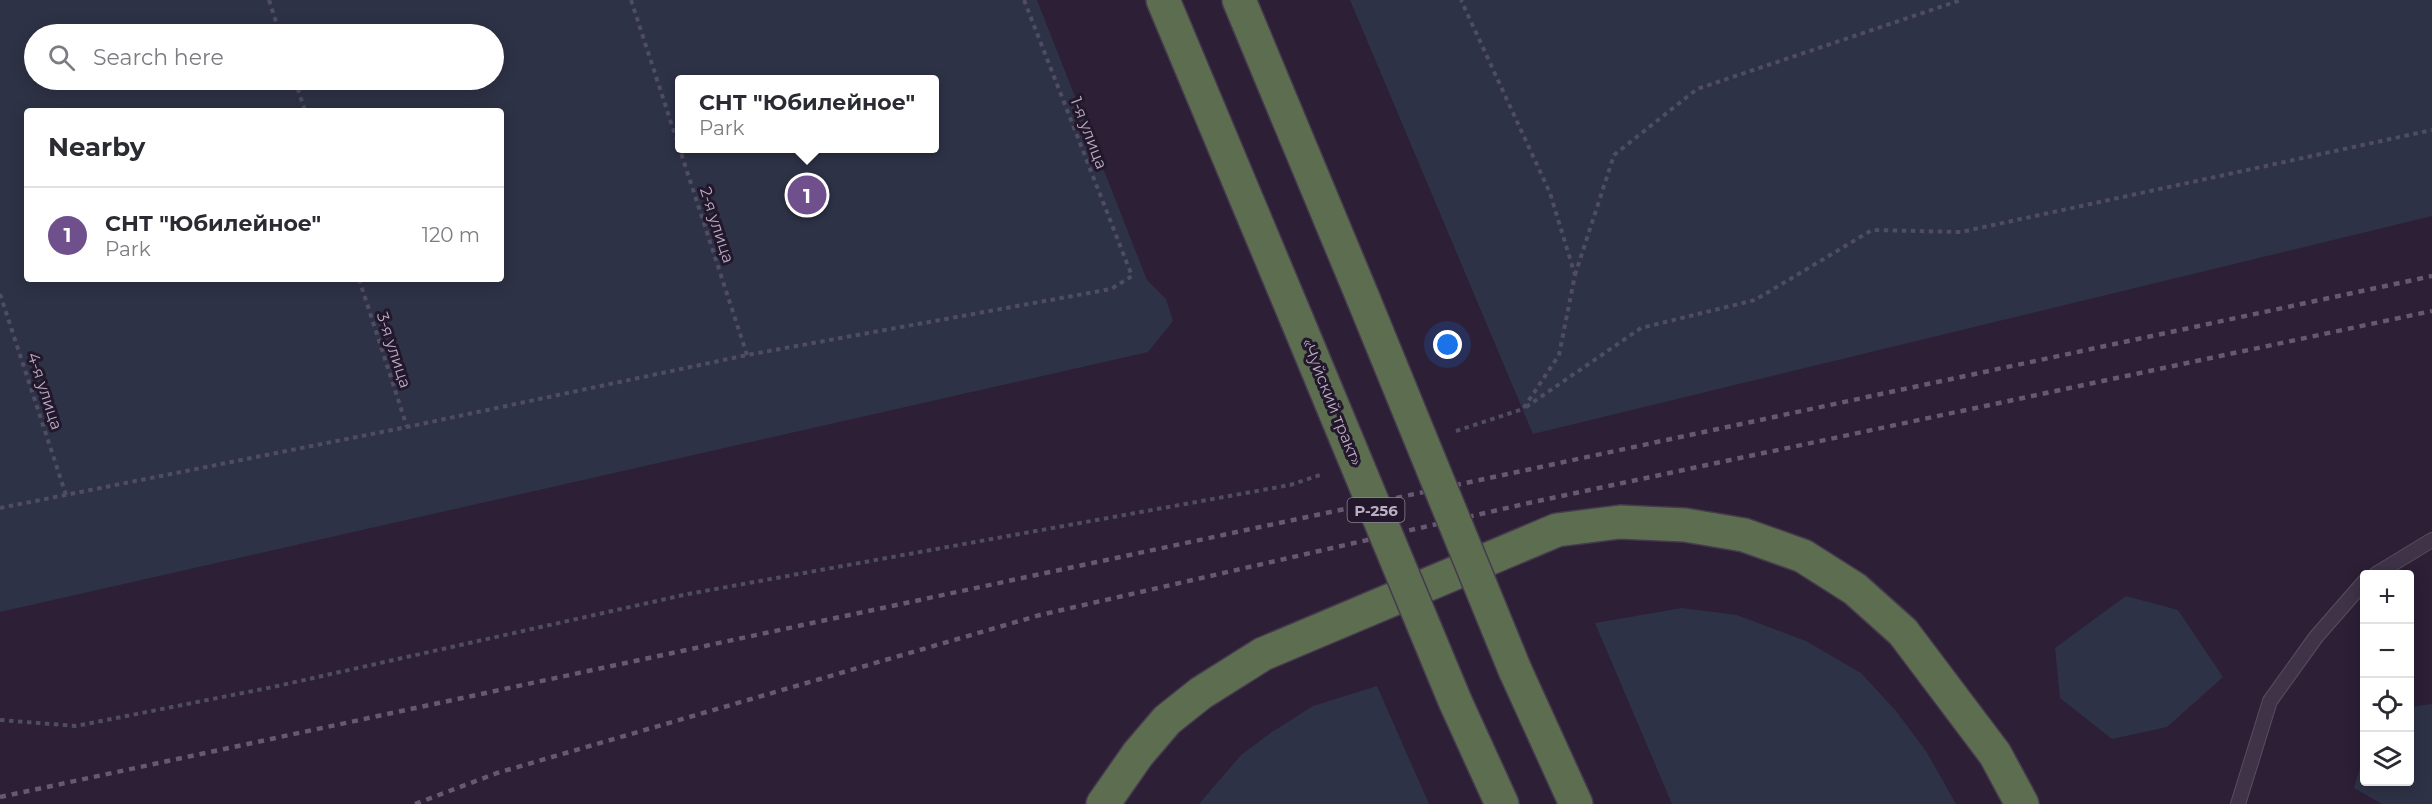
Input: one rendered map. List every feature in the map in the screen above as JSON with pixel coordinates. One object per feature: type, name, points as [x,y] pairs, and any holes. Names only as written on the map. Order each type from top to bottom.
[{"type":"highway","name":"«Чуйский тракт»","points":[[1163,0],[1455,701],[1502,804]]},
{"type":"highway","points":[[1239,0],[1515,670],[1576,804]]},
{"type":"highway","points":[[1103,804],[1138,754],[1167,720],[1201,693],[1263,654],[1557,530],[1620,522],[1685,525],[1744,535],[1803,556],[1855,589],[1903,632],[1995,754],[2022,804]]},
{"type":"lane","points":[[2383,570],[2432,540]]},
{"type":"lane","points":[[2238,804],[2270,701],[2316,638],[2360,587]]},
{"type":"path","points":[[269,0],[277,24]]},
{"type":"path","name":"2-я улица","points":[[631,0],[675,135]]},
{"type":"path","name":"1-я улица","points":[[747,355],[1111,289],[1132,276],[1024,0]]},
{"type":"path","points":[[1461,0],[1551,193],[1575,275]]},
{"type":"path","points":[[1522,409],[1559,355],[1575,275],[1614,155],[1697,89],[1961,0]]},
{"type":"path","points":[[298,90],[304,108]]},
{"type":"path","points":[[1445,434],[1522,409],[1641,328],[1755,300],[1872,230],[1961,232],[2432,130]]},
{"type":"path","name":"2-я улица","points":[[681,153],[747,355]]},
{"type":"path","name":"3-я улица","points":[[360,282],[407,427]]},
{"type":"path","name":"4-я улица","points":[[0,294],[66,495]]},
{"type":"path","points":[[0,508],[407,427],[747,355]]},
{"type":"path","points":[[0,720],[76,726],[273,687],[688,594],[1290,485],[1334,471]]},
{"type":"shaded area","points":[[0,0],[1037,0],[1147,280],[1166,299],[1173,321],[1148,352],[0,612]]},
{"type":"shaded area","points":[[1350,0],[2432,0],[2432,216],[1533,434]]},
{"type":"shaded area","points":[[2126,596],[2178,610],[2223,677],[2167,727],[2112,739],[2060,698],[2055,648]]},
{"type":"shaded area","points":[[1682,608],[1737,615],[1806,641],[1861,673],[1896,711],[1926,751],[1956,804],[1672,804],[1595,623]]},
{"type":"shaded area","points":[[1377,686],[1429,804],[1199,804],[1241,755],[1272,732],[1313,706]]},
{"type":"shaded area","points":[[2432,704],[2432,804],[2382,804],[2354,788],[2360,768],[2360,786],[2414,786],[2414,706]]},
{"type":"railway","points":[[0,797],[2432,276]]},
{"type":"railway","points":[[415,804],[497,773],[1040,615],[1533,502],[2432,311]]},
{"type":"place","name":"СНТ \"Юбилейное\"","points":[[807,195]]}]
